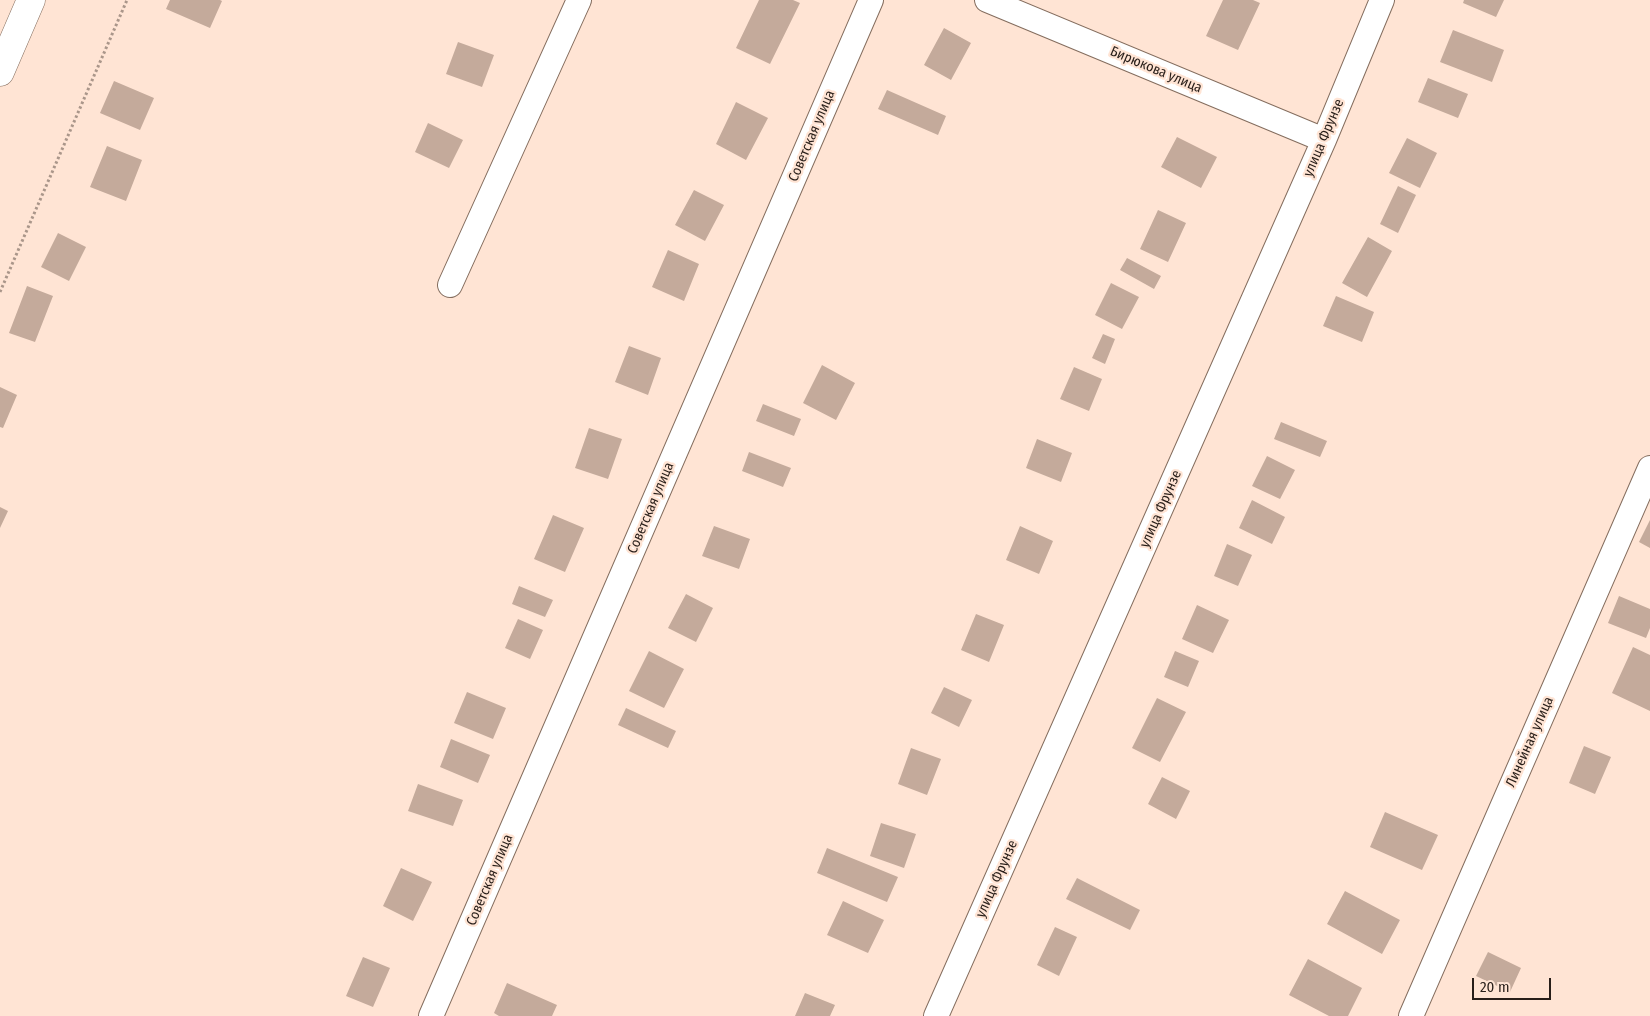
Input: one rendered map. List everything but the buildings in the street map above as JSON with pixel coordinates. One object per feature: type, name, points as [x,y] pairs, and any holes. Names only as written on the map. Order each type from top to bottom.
[{"type":"main road","points":[[0,72],[31,0]]},
{"type":"street","points":[[450,285],[579,0]]},
{"type":"street","name":"Советская улица","points":[[431,1016],[871,0]]},
{"type":"street","name":"Бирюкова улица","points":[[987,0],[1324,140]]},
{"type":"street","name":"улица Фрунзе","points":[[936,1016],[1324,140],[1382,0]]},
{"type":"street","name":"Линейная улица","points":[[1411,1016],[1650,468]]},
{"type":"path","points":[[0,292],[127,0]]}]
